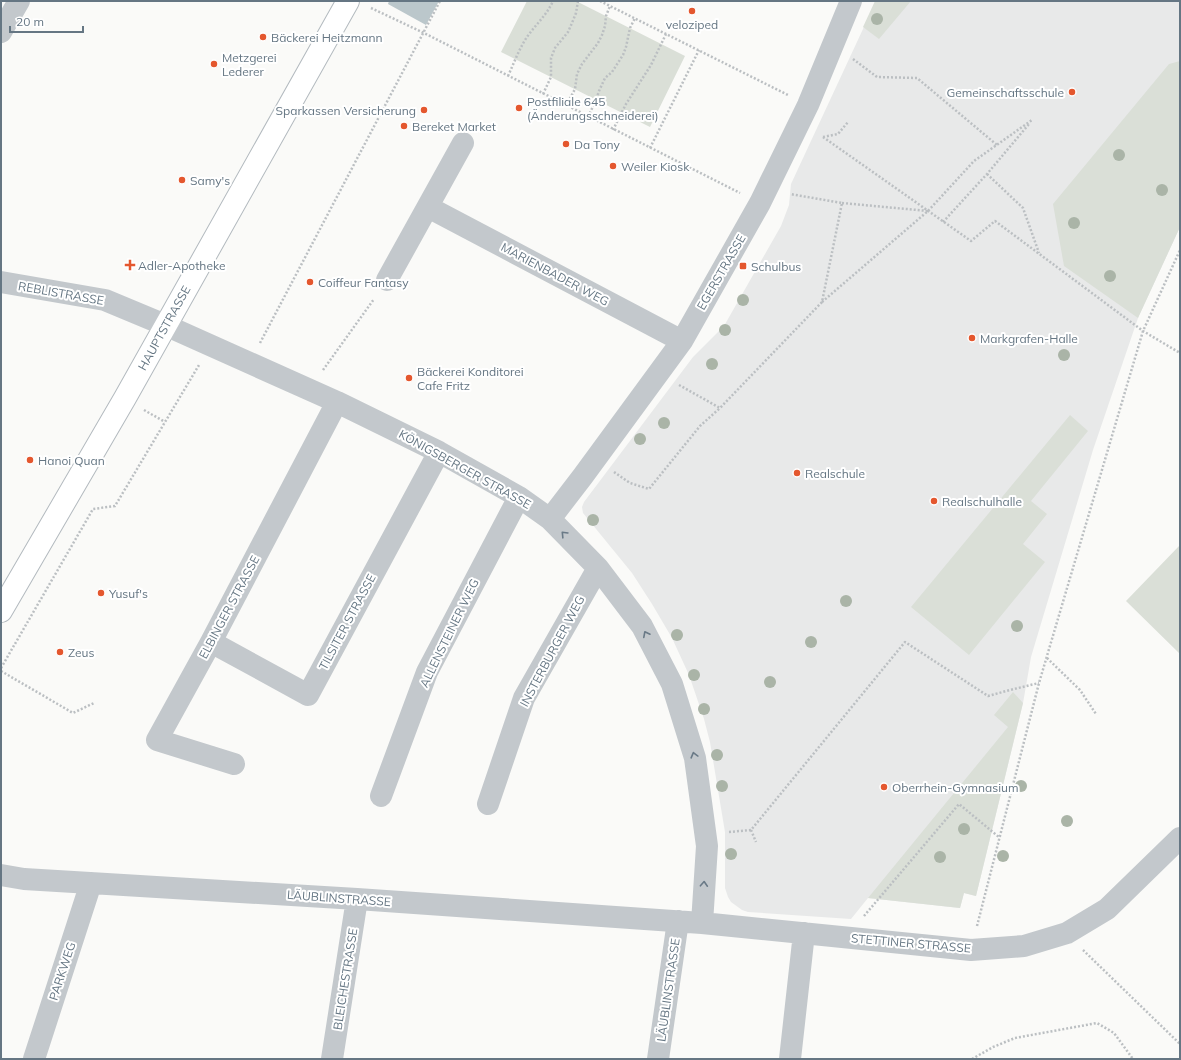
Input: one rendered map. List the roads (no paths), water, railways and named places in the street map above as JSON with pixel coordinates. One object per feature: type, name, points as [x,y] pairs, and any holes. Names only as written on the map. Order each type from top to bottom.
[{"type":"street","points":[[1,32],[19,1]]},
{"type":"street","name":"HAUPTSTRASSE","points":[[1,611],[125,398],[348,1]]},
{"type":"street","name":"EGERSTRASSE","points":[[550,519],[682,341],[763,197],[808,105],[851,1]]},
{"type":"street","points":[[387,280],[464,143]]},
{"type":"street","name":"MARIENBADER WEG","points":[[428,207],[682,341]]},
{"type":"street","name":"REBLISTRASSE","points":[[1,282],[105,300],[165,325]]},
{"type":"street","name":"KÖNIGSBERGER STRASSE","points":[[165,325],[337,402],[438,452],[519,497],[550,519],[598,568],[642,626],[672,684],[695,758],[707,846],[702,923]]},
{"type":"street","name":"ELBINGER STRASSE","points":[[234,764],[157,740],[211,642],[337,402]]},
{"type":"street","name":"TILSITER STRASSE","points":[[211,642],[308,695],[438,452]]},
{"type":"street","name":"ALLENSTEINER WEG","points":[[381,796],[427,672],[519,497]]},
{"type":"street","name":"INSTERBURGER WEG","points":[[488,804],[524,698],[598,568]]},
{"type":"street","name":"STETTINER STRASSE","points":[[702,923],[971,950],[1024,946],[1066,933],[1107,909],[1180,838]]},
{"type":"street","name":"LÄUBLINSTRASSE","points":[[1,875],[24,879],[357,899],[702,923]]},
{"type":"street","name":"PARKWEG","points":[[34,1059],[91,883]]},
{"type":"street","name":"BLEICHESTRASSE","points":[[332,1059],[357,899]]},
{"type":"street","name":"LÄUBLINSTRASSE","points":[[658,1059],[678,921]]},
{"type":"street","points":[[790,1059],[804,933]]},
{"type":"place","name":"veloziped","points":[[692,11]]},
{"type":"place","name":"Bäckerei Heitzmann","points":[[263,37]]},
{"type":"place","name":"Metzgerei Lederer","points":[[214,64]]},
{"type":"place","name":"Gemeinschaftsschule","points":[[1072,92]]},
{"type":"place","name":"Postfiliale 645 (Änderungsschneiderei)","points":[[519,108]]},
{"type":"place","name":"Sparkassen Versicherung","points":[[424,110]]},
{"type":"place","name":"Bereket Market","points":[[404,126]]},
{"type":"place","name":"Da Tony","points":[[566,144]]},
{"type":"place","name":"Weiler Kiosk","points":[[613,166]]},
{"type":"place","name":"Samy's","points":[[182,180]]},
{"type":"place","name":"Adler-Apotheke","points":[[130,265]]},
{"type":"place","name":"Schulbus","points":[[743,266]]},
{"type":"place","name":"Coiffeur Fantasy","points":[[310,282]]},
{"type":"place","name":"Markgrafen-Halle","points":[[972,338]]},
{"type":"place","name":"Bäckerei Konditorei Cafe Fritz","points":[[409,378]]},
{"type":"place","name":"Hanoi Quan","points":[[30,460]]},
{"type":"place","name":"Realschule","points":[[797,473]]},
{"type":"place","name":"Realschulhalle","points":[[934,501]]},
{"type":"place","name":"Yusuf's","points":[[101,593]]},
{"type":"place","name":"Zeus","points":[[60,652]]},
{"type":"place","name":"Oberrhein-Gymnasium","points":[[884,787]]}]
